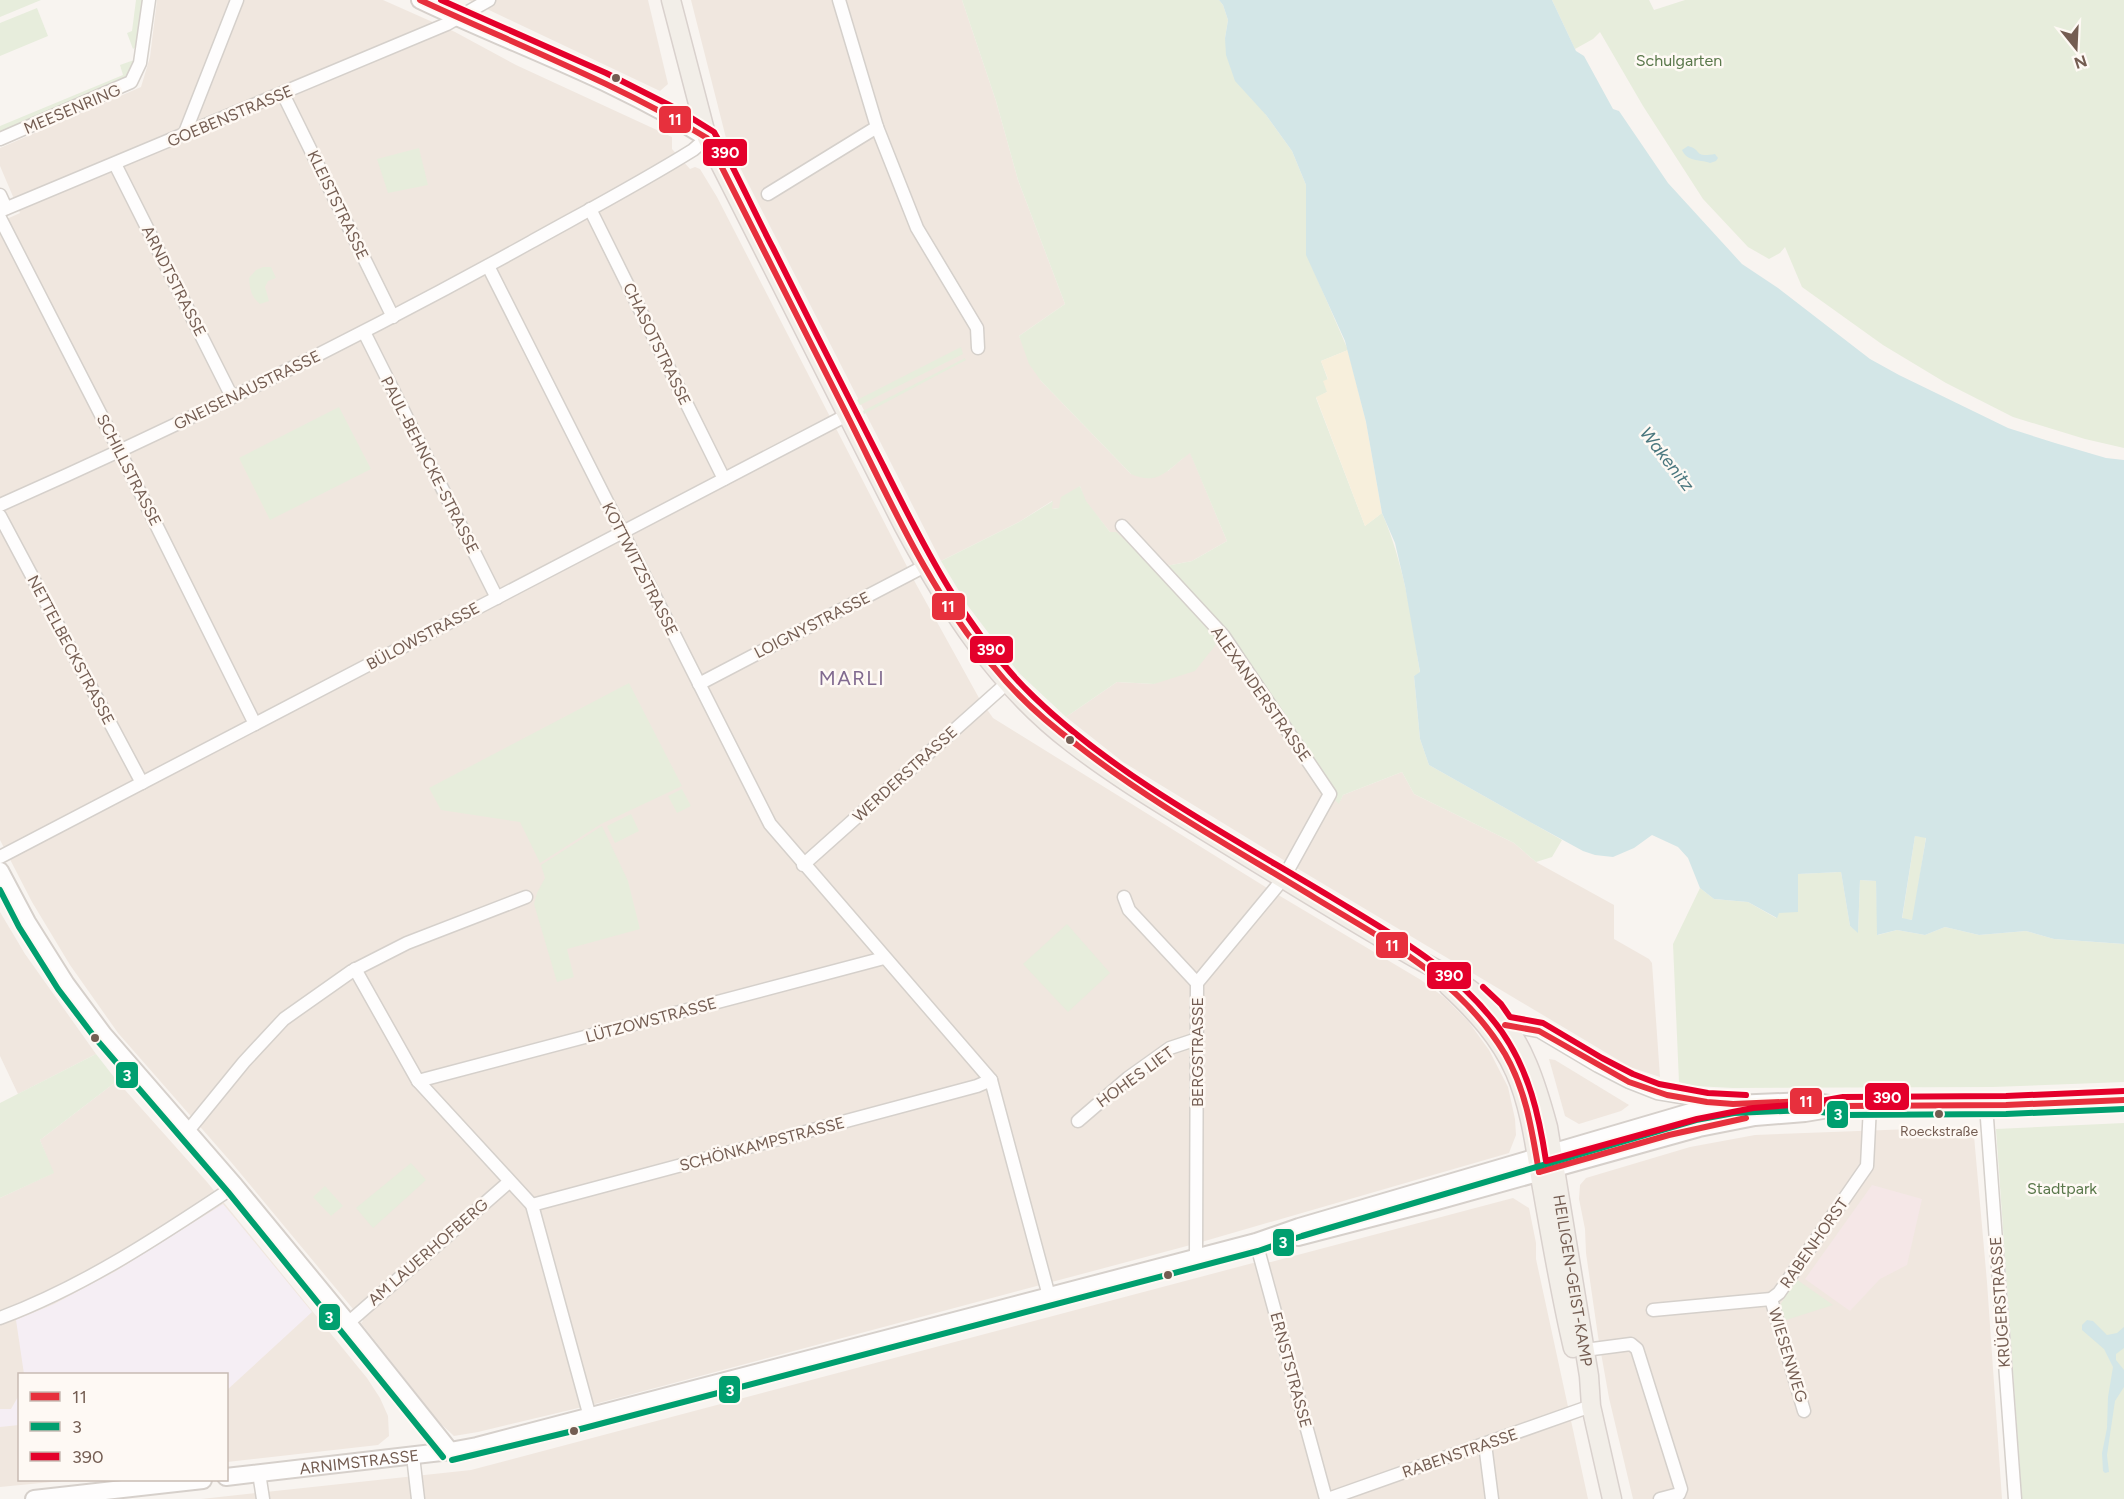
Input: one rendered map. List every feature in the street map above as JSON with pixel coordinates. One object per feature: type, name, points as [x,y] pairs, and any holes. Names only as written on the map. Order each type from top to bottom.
[{"type":"main road","points":[[420,0],[610,84],[663,111],[707,138]]},
{"type":"main road","points":[[671,0],[707,138],[925,566],[955,615],[1007,683],[1071,742],[1124,780],[1414,958],[1473,1000]]},
{"type":"main road","points":[[0,872],[27,922],[81,1005],[118,1053],[235,1186],[450,1452]]},
{"type":"main road","name":"HEILIGEN-GEIST-KAMP","points":[[1473,1000],[1494,1010],[1505,1024],[1528,1065],[1540,1098],[1545,1162],[1562,1303],[1580,1377],[1591,1406]]},
{"type":"main road","name":"HEILIGEN-GEIST-KAMP","points":[[1473,1000],[1515,1072],[1545,1162],[1585,1350],[1591,1406],[1612,1499]]},
{"type":"main road","points":[[1668,1118],[1733,1104],[1806,1101],[1844,1106],[1870,1106],[2124,1100]]},
{"type":"main road","points":[[1669,1135],[1755,1117],[1805,1113],[1844,1106]]},
{"type":"main road","name":"ARNIMSTRASSE","points":[[1545,1162],[1668,1118]]},
{"type":"main road","name":"ARNIMSTRASSE","points":[[228,1477],[450,1452],[1256,1242],[1299,1227],[1545,1162],[1669,1135]]},
{"type":"main road","points":[[34,1499],[186,1481]]},
{"type":"street","name":"MEESENRING","points":[[0,139],[131,82],[140,63],[149,0]]},
{"type":"street","points":[[184,135],[237,0]]},
{"type":"street","name":"GOEBENSTRASSE","points":[[2,212],[459,19],[489,0]]},
{"type":"street","points":[[838,0],[878,127],[917,228],[977,328],[978,348]]},
{"type":"street","name":"KLEISTSTRASSE","points":[[283,94],[393,317]]},
{"type":"street","points":[[768,194],[878,127]]},
{"type":"street","name":"GNEISENAUSTRASSE","points":[[0,506],[120,452],[393,317],[590,209],[693,150],[707,138]]},
{"type":"street","name":"ARNDTSTRASSE","points":[[115,164],[232,397]]},
{"type":"street","points":[[0,195],[2,212]]},
{"type":"street","name":"CHASOTSTRASSE","points":[[590,209],[724,479]]},
{"type":"street","name":"SCHILLSTRASSE","points":[[2,212],[255,724]]},
{"type":"street","name":"KOTTWITZSTRASSE","points":[[488,266],[770,824],[803,865],[991,1080]]},
{"type":"street","name":"PAUL-BEHNCKE-STRASSE","points":[[364,332],[497,598]]},
{"type":"street","name":"BÜLOWSTRASSE","points":[[0,857],[847,415]]},
{"type":"street","name":"NETTELBECKSTRASSE","points":[[0,516],[142,783]]},
{"type":"street","name":"ALEXANDERSTRASSE","points":[[1122,526],[1223,635],[1330,794],[1283,879]]},
{"type":"street","name":"LOIGNYSTRASSE","points":[[699,684],[925,566]]},
{"type":"street","name":"WERDERSTRASSE","points":[[803,865],[1007,683]]},
{"type":"street","name":"BERGSTRASSE","points":[[1196,1257],[1197,983],[1283,879]]},
{"type":"street","points":[[187,1132],[249,1057],[284,1019],[355,969],[407,943],[526,897]]},
{"type":"street","points":[[1124,897],[1129,910],[1197,983]]},
{"type":"street","name":"LÜTZOWSTRASSE","points":[[418,1081],[884,958]]},
{"type":"street","points":[[355,969],[418,1081],[532,1205],[590,1417]]},
{"type":"street","points":[[1505,1024],[1539,1031],[1609,1071],[1662,1094],[1733,1104]]},
{"type":"street","name":"HOHES LIET","points":[[1078,1121],[1128,1078],[1170,1048],[1197,1039]]},
{"type":"street","points":[[991,1080],[1049,1296]]},
{"type":"street","name":"SCHÖNKAMPSTRASSE","points":[[532,1205],[977,1086],[991,1080]]},
{"type":"street","points":[[1662,1094],[1668,1118],[1669,1135]]},
{"type":"street","name":"KRÜGERSTRASSE","points":[[1986,1105],[2015,1499]]},
{"type":"street","name":"RABENHORST","points":[[1653,1310],[1771,1299],[1779,1293],[1867,1166],[1870,1106]]},
{"type":"street","name":"AM LAUERHOFBERG","points":[[348,1323],[509,1182]]},
{"type":"street","points":[[0,1318],[22,1310],[117,1263],[235,1186]]},
{"type":"street","name":"ERNSTSTRASSE","points":[[1256,1242],[1327,1499]]},
{"type":"street","name":"WIESENWEG","points":[[1771,1299],[1804,1411]]},
{"type":"street","points":[[1585,1350],[1631,1344],[1635,1346],[1681,1492],[1660,1499]]},
{"type":"street","name":"RABENSTRASSE","points":[[1327,1499],[1591,1406]]},
{"type":"street","points":[[1485,1444],[1492,1499]]},
{"type":"street","points":[[413,1456],[418,1499]]},
{"type":"street","points":[[259,1473],[263,1499]]},
{"type":"shaded area","points":[[157,0],[383,0],[455,32],[516,65],[672,137],[672,149],[690,169],[695,167],[700,169],[717,197],[916,584],[979,698],[993,718],[1280,896],[1421,980],[1445,998],[1468,1021],[1489,1050],[1508,1087],[1516,1135],[1509,1153],[1198,1243],[595,1404],[454,1436],[440,1423],[361,1323],[363,1321],[231,1162],[118,1033],[70,965],[32,902],[0,840],[0,222],[20,213],[0,166],[0,148],[141,87],[150,57]]},
{"type":"shaded area","points":[[468,0],[648,0],[668,84],[660,91]]},
{"type":"shaded area","points":[[691,0],[962,0],[996,101],[1018,180],[1065,304],[1019,336],[1041,381],[1131,474],[1168,471],[1190,452],[1227,541],[1192,561],[1156,568],[1110,532],[1085,501],[1080,486],[1059,508],[1052,509],[1052,501],[1019,522],[941,561],[727,142]]},
{"type":"shaded area","points":[[1218,642],[1323,790],[1339,803],[1343,795],[1402,772],[1414,794],[1514,843],[1536,862],[1614,905],[1614,939],[1652,963],[1660,1077],[1630,1067],[1295,867],[1123,762],[1066,717],[1117,682],[1154,684]]},
{"type":"shaded area","points":[[0,912],[25,954],[96,1054],[18,1094],[0,1056]]},
{"type":"shaded area","points":[[1549,1059],[1555,1060],[1629,1105],[1621,1111],[1579,1124],[1565,1116]]},
{"type":"shaded area","points":[[117,1081],[207,1182],[367,1378],[388,1416],[389,1436],[378,1445],[228,1462],[228,1373],[18,1373],[18,1481],[62,1481],[0,1487],[0,1198],[53,1173],[40,1140]]},
{"type":"shaded area","points":[[1965,1127],[1971,1130],[1974,1136],[2002,1499],[1633,1499],[1609,1398],[1598,1336],[1586,1253],[1585,1229],[1579,1199],[1580,1185],[1586,1178],[1690,1147],[1755,1135]]},
{"type":"shaded area","points":[[1872,1185],[1922,1199],[1907,1265],[1880,1279],[1850,1311],[1805,1279]]},
{"type":"shaded area","points":[[1513,1198],[1529,1208],[1536,1243],[1536,1259],[1588,1499],[201,1499],[471,1470],[1253,1263],[1271,1262]]},
{"type":"shaded area","points":[[223,1204],[312,1312],[228,1389],[228,1373],[24,1373],[16,1320],[54,1304],[116,1271]]},
{"type":"shaded area","points":[[18,1397],[18,1425],[0,1427],[0,1409],[11,1409]]},
{"type":"green space","points":[[0,0],[41,0],[0,17]]},
{"type":"green space","points":[[136,0],[145,0],[138,45],[133,49],[127,33],[132,31]]},
{"type":"green space","points":[[962,0],[1219,0],[1223,5],[1228,20],[1225,38],[1266,115],[1292,151],[1306,185],[1307,255],[1348,350],[1321,361],[1328,380],[1327,392],[1316,398],[1365,526],[1382,513],[1390,532],[1406,592],[1417,652],[1420,673],[1414,676],[1420,739],[1429,765],[1562,840],[1552,857],[1536,862],[1514,843],[1414,794],[1402,772],[1343,795],[1339,804],[1323,790],[1218,642],[1195,671],[1154,684],[1117,682],[1066,717],[1019,673],[968,606],[941,561],[1019,522],[1053,501],[1052,509],[1059,508],[1061,497],[1080,486],[1086,501],[1110,532],[1116,532],[1156,568],[1192,561],[1227,541],[1190,453],[1156,477],[1149,478],[1131,474],[1041,381],[1029,364],[1019,336],[1065,304],[1018,180],[996,101]]},
{"type":"green space","name":"Schulgarten","points":[[1552,0],[1649,0],[1654,10],[1685,0],[2124,0],[2124,448],[2085,439],[2013,417],[1946,383],[1883,345],[1802,287],[1785,247],[1769,259],[1748,247],[1703,199],[1643,106],[1600,32],[1593,39],[1575,49]]},
{"type":"green space","points":[[37,8],[48,36],[0,56],[0,23]]},
{"type":"green space","points":[[135,60],[130,77],[0,134],[0,126],[123,75],[120,65]]},
{"type":"green space","points":[[419,148],[428,185],[388,193],[377,159]]},
{"type":"green space","points":[[271,267],[276,278],[268,281],[265,287],[269,301],[260,304],[252,292],[249,278],[256,270]]},
{"type":"green space","points":[[961,347],[963,354],[860,405],[857,400]]},
{"type":"green space","points":[[965,358],[966,360],[864,414],[863,411]]},
{"type":"green space","points":[[339,407],[371,469],[270,520],[239,458]]},
{"type":"green space","points":[[629,683],[682,786],[601,824],[540,863],[520,822],[441,810],[429,788]]},
{"type":"green space","points":[[682,789],[691,806],[677,813],[668,796]]},
{"type":"green space","points":[[631,814],[639,831],[615,843],[607,826]]},
{"type":"green space","points":[[602,826],[628,881],[640,929],[567,949],[574,977],[557,982],[534,904],[545,878],[541,865]]},
{"type":"green space","points":[[1915,836],[1926,837],[1913,920],[1902,919]]},
{"type":"green space","points":[[1841,872],[1850,926],[1858,932],[1860,880],[1876,881],[1878,935],[1897,930],[1925,935],[1945,927],[1979,935],[2026,931],[2054,939],[2124,944],[2124,1082],[1993,1087],[1733,1088],[1695,1086],[1679,1082],[1673,944],[1700,888],[1714,899],[1748,902],[1776,918],[1797,874]]},
{"type":"green space","points":[[1067,924],[1110,973],[1068,1012],[1023,964]]},
{"type":"green space","points":[[96,1054],[117,1081],[40,1140],[54,1173],[0,1198],[0,1103]]},
{"type":"green space","name":"Stadtpark","points":[[2124,1123],[2124,1499],[2022,1499],[1996,1129]]},
{"type":"green space","points":[[411,1163],[426,1180],[373,1228],[356,1208]]},
{"type":"green space","points":[[325,1186],[343,1206],[331,1216],[313,1197]]},
{"type":"green space","points":[[1796,1279],[1833,1305],[1783,1321],[1779,1307]]},
{"type":"sand","points":[[1348,350],[1366,422],[1382,513],[1365,526],[1316,397],[1327,392],[1323,381],[1328,379],[1321,361]]},
{"type":"water","name":"Wakenitz","points":[[1219,0],[1552,0],[1576,51],[1584,56],[1613,109],[1619,111],[1668,183],[1742,264],[1778,288],[1870,359],[1899,375],[2008,428],[2106,458],[2124,460],[2124,944],[2054,939],[2026,931],[1979,935],[1945,927],[1925,935],[1897,930],[1877,935],[1876,881],[1860,880],[1858,933],[1850,926],[1841,872],[1798,874],[1798,912],[1779,913],[1777,918],[1748,902],[1714,899],[1700,888],[1688,858],[1678,847],[1652,835],[1634,848],[1613,857],[1595,855],[1583,851],[1429,765],[1420,739],[1414,676],[1420,672],[1405,586],[1395,543],[1382,513],[1366,422],[1345,341],[1306,255],[1306,185],[1292,151],[1266,115],[1235,81],[1226,55],[1225,38],[1228,20]],"holes":[[[1915,836],[1926,838],[1912,920],[1902,918]]]},
{"type":"water","points":[[1688,146],[1704,155],[1715,154],[1718,158],[1710,163],[1687,157],[1682,150]]},
{"type":"water","points":[[2087,1320],[2093,1321],[2107,1335],[2117,1333],[2124,1327],[2124,1348],[2116,1354],[2116,1360],[2124,1370],[2124,1387],[2115,1401],[2107,1455],[2109,1472],[2105,1473],[2102,1453],[2113,1367],[2104,1349],[2082,1330],[2082,1325]]},
{"type":"transit line","name":"11","points":[[420,0],[602,82],[707,138],[910,542],[948,606],[992,665],[1011,687],[1043,717],[1105,766],[1194,825],[1394,946],[1444,983],[1487,1028],[1505,1054],[1518,1082],[1527,1111],[1539,1172]]},
{"type":"transit line","name":"390","points":[[441,0],[606,73],[677,109],[714,132],[914,526],[948,587],[988,645],[1035,698],[1102,754],[1177,805],[1401,940],[1445,972],[1465,990],[1502,1032],[1519,1062],[1532,1094],[1546,1161],[1697,1119],[1753,1108],[1804,1104],[1843,1097],[2006,1096],[2124,1091]]},
{"type":"transit line","name":"3","points":[[0,890],[19,927],[58,989],[96,1039],[228,1192],[443,1457]]},
{"type":"transit line","name":"390","points":[[1483,987],[1501,1004],[1510,1017],[1543,1023],[1633,1074],[1659,1084],[1708,1093],[1746,1095]]},
{"type":"transit line","name":"11","points":[[1505,1025],[1539,1031],[1629,1082],[1667,1095],[1707,1102],[1733,1104],[1806,1101],[1844,1106],[2006,1105],[2124,1100]]},
{"type":"transit line","name":"3","points":[[452,1460],[573,1431],[1258,1251],[1696,1120],[1734,1113],[1806,1110],[1844,1115],[2006,1114],[2124,1109]]},
{"type":"transit line","name":"11","points":[[1539,1172],[1669,1135],[1746,1118]]},
{"type":"place","name":"Roeckstraße","points":[[1939,1114]]},
{"type":"district","name":"MARLI","points":[[852,678]]}]
